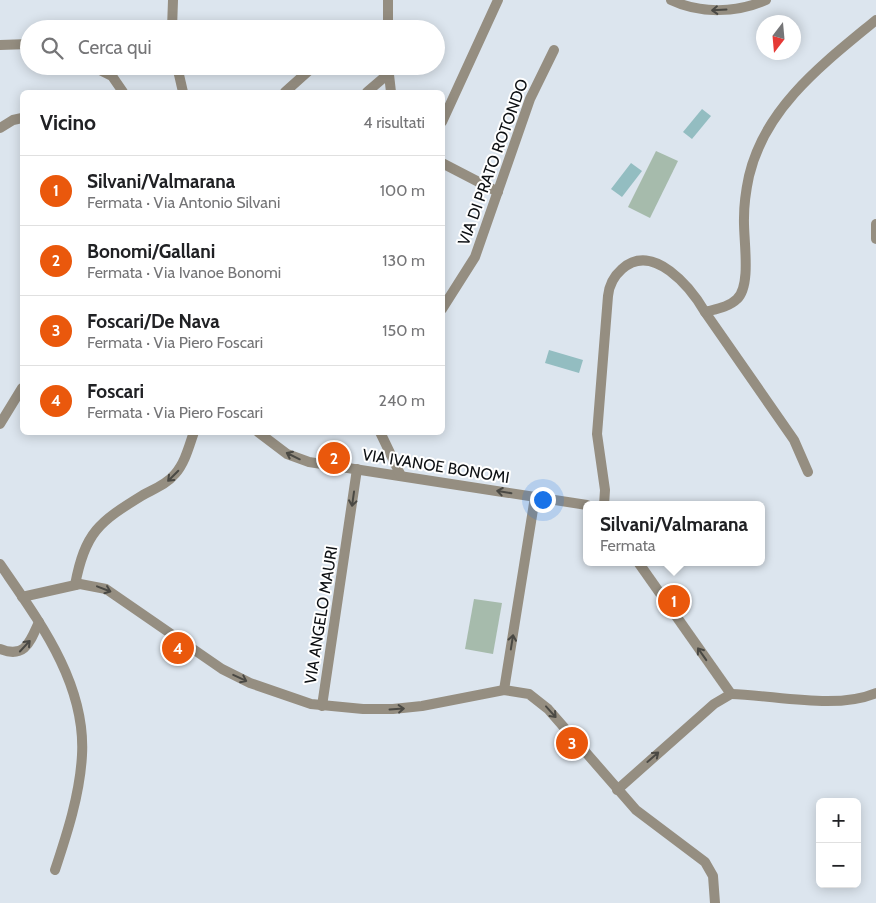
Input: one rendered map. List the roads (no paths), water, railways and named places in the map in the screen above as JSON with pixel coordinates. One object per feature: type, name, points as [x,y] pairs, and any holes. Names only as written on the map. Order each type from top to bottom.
[{"type":"street","points":[[172,20],[173,0]]},
{"type":"street","points":[[388,0],[388,20]]},
{"type":"street","points":[[445,115],[498,0]]},
{"type":"street","points":[[670,0],[696,9],[714,10],[744,7],[766,0]]},
{"type":"street","points":[[705,312],[733,302],[739,297],[744,287],[746,190],[753,163],[766,132],[783,107],[805,82],[876,20]]},
{"type":"street","points":[[0,45],[20,44]]},
{"type":"street","name":"VIA DI PRATO ROTONDO","points":[[445,304],[476,257],[530,99],[554,50]]},
{"type":"street","points":[[110,75],[122,90]]},
{"type":"street","points":[[178,75],[182,90]]},
{"type":"street","points":[[286,90],[304,75]]},
{"type":"street","points":[[369,90],[383,75]]},
{"type":"street","points":[[389,75],[391,90]]},
{"type":"street","points":[[0,128],[13,120],[20,118]]},
{"type":"street","points":[[445,165],[498,192]]},
{"type":"street","points":[[876,224],[876,239]]},
{"type":"street","points":[[604,501],[605,490],[596,434],[608,296],[612,280],[630,264],[642,262],[657,264],[671,272],[686,286],[794,440],[808,472]]},
{"type":"street","points":[[0,424],[20,391]]},
{"type":"street","points":[[75,585],[84,549],[94,530],[127,505],[175,475],[184,460],[193,435]]},
{"type":"street","name":"VIA IVANOE BONOMI","points":[[262,435],[287,454],[300,460],[583,504]]},
{"type":"street","points":[[381,435],[401,476]]},
{"type":"street","name":"VIA ANGELO MAURI","points":[[322,706],[357,469]]},
{"type":"street","points":[[504,690],[535,497]]},
{"type":"street","points":[[0,564],[39,622],[71,686],[80,721],[82,745],[79,780],[55,870]]},
{"type":"street","points":[[641,566],[731,694]]},
{"type":"street","points":[[22,597],[75,585],[94,586],[110,591],[202,656],[236,676],[310,704],[363,709],[403,709],[504,690],[529,694],[544,704],[617,790],[648,822],[704,862],[713,876],[715,903]]},
{"type":"street","points":[[0,649],[13,653],[22,650],[39,622]]},
{"type":"street","points":[[617,790],[714,704],[731,694],[837,701],[858,699],[876,693]]},
{"type":"water","points":[[702,109],[711,116],[692,139],[683,132]]},
{"type":"water","points":[[631,163],[642,171],[622,197],[611,189]]},
{"type":"water","points":[[549,350],[583,360],[579,373],[545,363]]},
{"type":"place","name":"Bonomi/Gallani","points":[[334,458]]},
{"type":"place","name":"Silvani/Valmarana","points":[[674,601]]},
{"type":"place","name":"Foscari","points":[[178,648]]},
{"type":"place","name":"Foscari/De Nava","points":[[572,743]]}]
